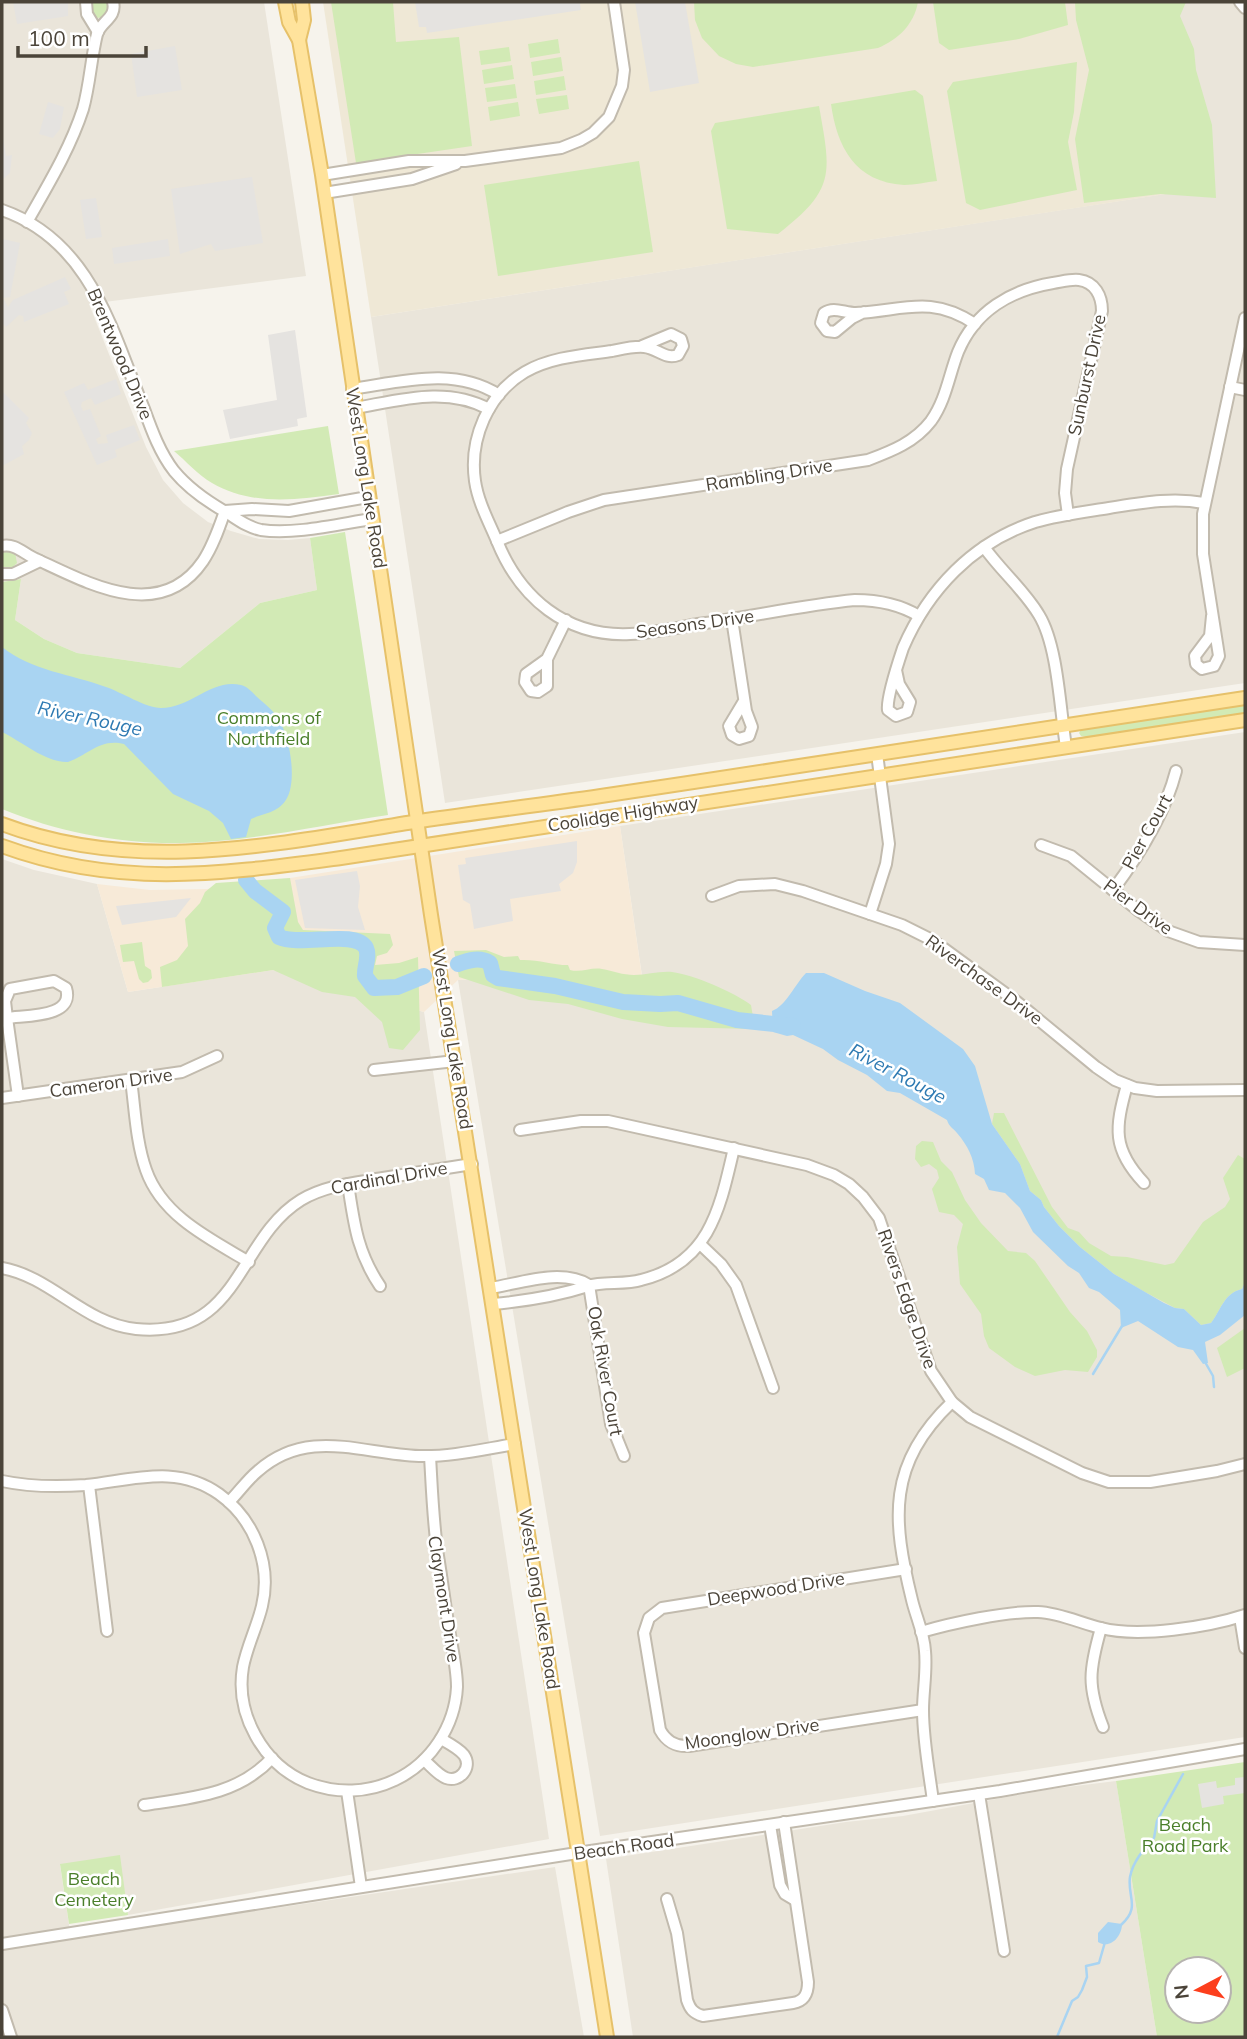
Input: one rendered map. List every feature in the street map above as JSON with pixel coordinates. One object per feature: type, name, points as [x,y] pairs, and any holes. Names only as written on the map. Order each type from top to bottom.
[{"type":"main road","name":"West Long Lake Road","points":[[285,2],[289,22],[299,40],[324,193],[368,497],[607,2037]]},
{"type":"main road","name":"West Long Lake Road","points":[[299,40],[304,20],[302,2]]},
{"type":"main road","name":"Coolidge Highway","points":[[2,824],[64,842],[107,850],[192,853],[264,847],[419,821],[562,802],[1245,698]]},
{"type":"main road","name":"Coolidge Highway","points":[[2,846],[46,859],[126,874],[197,875],[422,845],[1245,720]]},
{"type":"main road","points":[[555,824],[555,810],[562,802]]},
{"type":"main road","points":[[521,829],[532,819],[533,806]]},
{"type":"main road","points":[[290,864],[285,856],[286,850],[294,842]]},
{"type":"main road","points":[[260,868],[268,860],[264,847]]},
{"type":"street","points":[[86,2],[87,14],[98,32]]},
{"type":"street","points":[[27,222],[78,124],[90,79],[98,32],[113,14],[113,2]]},
{"type":"street","points":[[321,175],[409,161],[465,161],[561,148],[582,140],[602,125],[616,105],[624,70],[614,2]]},
{"type":"street","points":[[1240,2],[1245,8]]},
{"type":"street","points":[[324,193],[412,179],[465,161]]},
{"type":"street","name":"Brentwood Drive","points":[[2,210],[27,222],[59,244],[77,262],[89,280],[167,461],[195,492],[248,526],[267,530],[290,530],[372,519]]},
{"type":"street","name":"Sunburst Drive","points":[[975,324],[1005,298],[1034,286],[1077,280],[1090,284],[1098,292],[1102,311],[1067,469],[1065,493],[1068,515]]},
{"type":"street","points":[[864,312],[928,306],[951,312],[975,324]]},
{"type":"street","points":[[1212,616],[1202,542],[1204,503],[1245,318]]},
{"type":"street","name":"Rambling Drive","points":[[497,541],[604,500],[868,460],[890,452],[917,436],[933,417],[946,391],[957,354],[975,324]]},
{"type":"street","name":"Seasons Drive","points":[[642,346],[544,364],[524,373],[499,395],[489,409],[478,436],[474,466],[477,490],[509,568],[522,587],[537,601],[566,620],[596,631],[631,634],[869,600],[902,607],[919,616]]},
{"type":"street","points":[[352,390],[442,378],[473,383],[499,395]]},
{"type":"street","points":[[1230,387],[1245,390]]},
{"type":"street","points":[[355,408],[442,395],[471,400],[489,409]]},
{"type":"street","points":[[2,546],[12,546],[40,561],[114,592],[144,595],[161,591],[184,580],[201,564],[215,539],[225,511],[289,511],[368,497]]},
{"type":"street","points":[[896,670],[919,616],[950,575],[984,547],[1022,527],[1068,515],[1165,500],[1204,503]]},
{"type":"street","points":[[984,547],[1028,600],[1042,622],[1050,643],[1066,747]]},
{"type":"street","points":[[2,574],[13,574],[40,561]]},
{"type":"street","points":[[732,619],[744,701]]},
{"type":"street","points":[[547,659],[566,620]]},
{"type":"street","points":[[870,914],[888,854],[888,833],[877,754]]},
{"type":"street","name":"Pier Court","points":[[1112,890],[1133,860],[1169,797],[1175,771]]},
{"type":"street","name":"Pier Drive","points":[[1041,845],[1065,853],[1157,925],[1179,936],[1199,942],[1245,945]]},
{"type":"street","name":"Riverchase Drive","points":[[712,896],[739,887],[775,884],[870,914],[932,940],[1017,1002],[1097,1067],[1127,1085],[1165,1092],[1245,1090]]},
{"type":"street","points":[[7,1017],[60,1009],[68,999],[66,988],[54,981],[15,987],[7,992],[7,1017],[19,1096]]},
{"type":"street","name":"Cameron Drive","points":[[2,1098],[182,1072],[216,1056]]},
{"type":"street","points":[[374,1070],[455,1061]]},
{"type":"street","points":[[131,1080],[141,1153],[150,1181],[159,1196],[182,1220],[249,1262]]},
{"type":"street","points":[[1127,1085],[1119,1115],[1119,1145],[1124,1158],[1144,1183]]},
{"type":"street","name":"Rivers Edge Drive","points":[[520,1130],[581,1121],[608,1121],[807,1165],[825,1172],[849,1184],[879,1218],[931,1371],[951,1402],[980,1423],[1082,1474],[1118,1483],[1150,1482],[1245,1464]]},
{"type":"street","points":[[493,1304],[566,1293],[589,1285],[651,1278],[678,1264],[700,1244],[713,1223],[734,1148]]},
{"type":"street","name":"Cardinal Drive","points":[[2,1268],[38,1280],[105,1321],[134,1329],[175,1326],[203,1314],[232,1288],[270,1228],[293,1205],[323,1190],[348,1184],[472,1164]]},
{"type":"street","points":[[348,1184],[359,1247],[366,1265],[380,1286]]},
{"type":"street","points":[[700,1244],[721,1264],[736,1285],[773,1388]]},
{"type":"street","points":[[491,1288],[564,1277],[578,1278],[589,1285]]},
{"type":"street","name":"Oak River Court","points":[[589,1285],[611,1424],[624,1456]]},
{"type":"street","points":[[933,1801],[923,1710],[926,1660],[906,1569],[898,1512],[901,1479],[914,1450],[951,1402]]},
{"type":"street","points":[[229,1502],[268,1463],[302,1448],[328,1444],[430,1456],[515,1444]]},
{"type":"street","name":"Claymont Drive","points":[[347,1791],[365,1790],[390,1783],[424,1760],[441,1739],[453,1712],[456,1677],[433,1521],[430,1456]]},
{"type":"street","points":[[2,1481],[43,1486],[89,1485],[141,1476],[166,1475],[201,1484],[229,1502],[245,1520],[263,1566],[263,1602],[247,1648],[242,1683],[248,1721],[257,1740],[272,1758],[300,1779],[320,1787],[347,1791],[361,1887]]},
{"type":"street","points":[[89,1485],[107,1631]]},
{"type":"street","name":"Deepwood Drive","points":[[649,1618],[658,1610],[667,1607],[906,1569]]},
{"type":"street","points":[[921,1632],[953,1624],[1035,1612],[1059,1615],[1101,1628],[1126,1632],[1150,1631],[1242,1616],[1245,1648]]},
{"type":"street","name":"Moonglow Drive","points":[[649,1618],[645,1638],[658,1723],[663,1735],[677,1745],[689,1746],[923,1710]]},
{"type":"street","points":[[1101,1628],[1090,1684],[1092,1699],[1103,1727]]},
{"type":"street","points":[[424,1760],[446,1778],[456,1778],[464,1773],[467,1764],[464,1756],[441,1739]]},
{"type":"street","name":"Beach Road","points":[[2,1944],[577,1853],[979,1794],[1245,1749]]},
{"type":"street","points":[[144,1805],[206,1795],[230,1788],[252,1776],[272,1758]]},
{"type":"street","points":[[979,1794],[1004,1951]]},
{"type":"street","points":[[667,1899],[677,1933],[690,2009],[703,2016],[793,2003],[806,1996],[808,1982],[784,1822]]},
{"type":"street","points":[[770,1825],[780,1885],[785,1894],[795,1900]]},
{"type":"street","points":[[2,2010],[7,2033]]},
{"type":"shaded area","points":[[2,2],[264,2],[306,276],[89,304],[146,447],[163,480],[183,503],[208,522],[259,539],[310,538],[317,590],[260,603],[180,668],[77,653],[44,639],[15,620],[21,579],[2,582]]},
{"type":"shaded area","points":[[13,2],[68,2],[68,16],[17,24]]},
{"type":"shaded area","points":[[323,2],[1139,2],[1166,194],[371,317]]},
{"type":"shaded area","points":[[415,2],[583,2],[580,4],[581,10],[427,33],[426,27],[419,27]]},
{"type":"shaded area","points":[[635,2],[685,2],[699,83],[650,92]]},
{"type":"shaded area","points":[[1139,2],[1245,2],[1245,683],[445,803],[371,317],[1165,194]]},
{"type":"shaded area","points":[[175,46],[182,90],[137,97],[131,54]]},
{"type":"shaded area","points":[[48,102],[64,107],[60,129],[53,138],[39,134]]},
{"type":"shaded area","points":[[2,131],[6,156],[12,155],[10,173],[2,180]]},
{"type":"shaded area","points":[[252,177],[263,243],[215,251],[211,244],[180,254],[171,189]]},
{"type":"shaded area","points":[[96,198],[102,237],[86,239],[80,200]]},
{"type":"shaded area","points":[[3,239],[20,243],[10,297],[3,298],[8,307],[13,300],[65,277],[71,289],[64,292],[69,304],[24,322],[23,316],[19,315],[6,327],[2,323]]},
{"type":"shaded area","points":[[168,239],[170,256],[114,264],[112,248]]},
{"type":"shaded area","points":[[295,330],[307,417],[297,419],[298,426],[230,439],[223,410],[277,400],[268,335]]},
{"type":"shaded area","points":[[116,379],[121,394],[95,405],[91,398],[82,402],[81,406],[83,411],[90,409],[101,436],[96,439],[98,444],[108,443],[106,435],[134,425],[140,440],[115,450],[117,457],[97,465],[64,392],[84,383],[88,390]]},
{"type":"shaded area","points":[[2,391],[29,418],[26,423],[32,433],[22,446],[24,454],[2,466]]},
{"type":"shaded area","points":[[1245,732],[1245,1737],[600,1836],[458,980],[498,978],[646,1003],[620,826]]},
{"type":"shaded area","points":[[620,826],[646,1004],[497,978],[458,980],[424,1012],[273,970],[128,992],[97,884],[150,890],[207,889]]},
{"type":"shaded area","points":[[577,841],[577,862],[573,873],[559,884],[561,891],[510,899],[513,921],[474,929],[470,904],[463,900],[458,865],[466,864],[465,858]]},
{"type":"shaded area","points":[[2,859],[34,870],[97,884],[128,992],[273,970],[424,1012],[549,1839],[128,1915],[119,1856],[60,1865],[71,1938],[555,1867],[584,2037],[2,2037]]},
{"type":"shaded area","points":[[357,871],[360,886],[358,907],[365,930],[305,928],[295,880]]},
{"type":"shaded area","points":[[191,898],[176,917],[122,925],[116,906]]},
{"type":"shaded area","points":[[1245,1777],[1245,1793],[1223,1796],[1224,1804],[1202,1808],[1198,1784],[1216,1781],[1217,1788],[1235,1785],[1235,1778]]},
{"type":"shaded area","points":[[1116,1781],[1157,2037],[633,2037],[606,1859],[846,1822],[903,1816],[1051,1789]]},
{"type":"green space","points":[[92,2],[107,2],[110,7],[104,17],[97,18],[91,14]]},
{"type":"green space","points":[[331,2],[393,2],[396,42],[459,37],[472,146],[356,163]]},
{"type":"green space","points":[[694,2],[918,2],[913,17],[904,30],[878,48],[753,67],[736,64],[719,56],[702,38],[695,20]]},
{"type":"green space","points":[[933,2],[1065,2],[1068,25],[1019,39],[949,50],[939,43]]},
{"type":"green space","points":[[1075,2],[1186,2],[1180,16],[1194,49],[1196,70],[1212,125],[1216,198],[1160,194],[1084,203],[1075,139],[1089,70],[1076,20]]},
{"type":"green space","points":[[558,39],[560,53],[530,58],[528,44]]},
{"type":"green space","points":[[509,47],[511,61],[481,65],[479,51]]},
{"type":"green space","points":[[561,57],[563,71],[533,76],[531,62]]},
{"type":"green space","points":[[1077,62],[1074,112],[1068,142],[1077,190],[980,210],[966,203],[947,91],[953,82]]},
{"type":"green space","points":[[512,65],[514,79],[484,84],[482,70]]},
{"type":"green space","points":[[564,76],[566,90],[536,95],[534,81]]},
{"type":"green space","points":[[515,84],[517,98],[487,102],[485,88]]},
{"type":"green space","points":[[915,90],[923,96],[937,181],[904,185],[873,177],[851,160],[844,148],[831,104]]},
{"type":"green space","points":[[567,95],[569,109],[539,114],[536,99]]},
{"type":"green space","points":[[518,102],[520,116],[490,121],[488,107]]},
{"type":"green space","points":[[819,106],[827,165],[820,192],[811,205],[778,234],[727,229],[711,131],[715,123]]},
{"type":"green space","points":[[639,161],[653,252],[498,276],[484,185]]},
{"type":"green space","points":[[328,426],[339,494],[290,499],[243,495],[207,480],[174,451]]},
{"type":"green space","name":"Commons of Northfield","points":[[345,532],[388,815],[232,840],[157,843],[89,835],[2,809],[2,582],[21,579],[15,620],[44,639],[77,653],[180,668],[260,603],[317,590],[310,538]]},
{"type":"green space","points":[[9,549],[15,553],[17,563],[10,570],[3,569],[2,551]]},
{"type":"green space","points":[[1245,704],[1245,713],[1086,737],[1079,733],[1082,728]]},
{"type":"green space","points":[[290,878],[298,922],[303,930],[390,934],[393,945],[387,953],[377,956],[375,965],[399,963],[418,957],[420,1030],[403,1050],[389,1048],[382,1022],[355,997],[322,992],[273,970],[162,987],[160,967],[177,960],[188,946],[185,919],[200,903],[205,892],[216,883]]},
{"type":"green space","points":[[142,942],[145,966],[151,970],[152,978],[143,983],[139,979],[134,961],[123,962],[120,945]]},
{"type":"green space","points":[[486,950],[504,957],[518,956],[520,960],[568,965],[570,970],[574,971],[598,969],[634,975],[672,972],[702,980],[751,1005],[755,1029],[668,1027],[622,1019],[568,1004],[529,1000],[459,977],[454,951]]},
{"type":"green space","points":[[994,1113],[1004,1113],[1052,1207],[1068,1228],[1079,1232],[1089,1243],[1111,1256],[1165,1265],[1174,1263],[1203,1222],[1225,1207],[1230,1199],[1223,1178],[1238,1155],[1245,1159],[1245,1282],[1242,1289],[1227,1298],[1211,1323],[1201,1325],[1184,1309],[1175,1308],[1114,1274],[1080,1247],[1059,1226],[1041,1200],[1030,1191],[1020,1164],[992,1124]]},
{"type":"green space","points":[[922,1141],[933,1142],[941,1161],[952,1172],[965,1200],[981,1223],[1008,1251],[1026,1253],[1035,1261],[1070,1312],[1087,1331],[1097,1350],[1097,1357],[1088,1372],[1065,1370],[1035,1376],[1015,1367],[989,1348],[984,1336],[981,1314],[960,1284],[957,1247],[963,1224],[954,1215],[939,1212],[932,1189],[939,1178],[937,1170],[929,1164],[921,1167],[915,1159],[916,1146]]},
{"type":"green space","points":[[1245,1328],[1245,1368],[1227,1377],[1217,1348]]},
{"type":"green space","name":"Beach Road Park","points":[[1245,1762],[1245,2037],[1157,2037],[1116,1781]]},
{"type":"green space","name":"Beach Cemetery","points":[[120,1855],[128,1915],[69,1924],[60,1864]]},
{"type":"water","points":[[2,647],[39,667],[106,687],[141,703],[161,708],[172,707],[220,686],[230,684],[246,687],[272,711],[283,727],[292,770],[287,798],[276,810],[251,819],[246,837],[231,839],[223,823],[209,811],[173,794],[124,744],[101,745],[68,762],[42,755],[2,732]]},
{"type":"water","points":[[806,973],[824,973],[900,1003],[963,1049],[975,1066],[992,1124],[1020,1164],[1030,1191],[1041,1200],[1059,1226],[1080,1247],[1114,1274],[1164,1303],[1184,1309],[1201,1325],[1211,1323],[1227,1298],[1242,1289],[1245,1282],[1245,1315],[1220,1335],[1205,1342],[1208,1363],[1203,1364],[1193,1350],[1178,1347],[1138,1321],[1121,1328],[1120,1310],[1099,1292],[1089,1288],[1079,1273],[1033,1232],[1020,1208],[1005,1193],[989,1190],[984,1179],[975,1174],[967,1147],[947,1120],[900,1093],[887,1091],[867,1075],[823,1049],[793,1035],[773,1032],[772,1011],[786,1000]]},
{"type":"water","points":[[1108,1922],[1122,1924],[1121,1929],[1118,1937],[1111,1943],[1102,1944],[1098,1942],[1098,1933]]},
{"type":"waterway","name":"River Rouge","points":[[246,880],[255,891],[283,912],[275,928],[279,937],[288,940],[340,939],[360,942],[367,951],[365,976],[374,988],[397,987],[424,976]]},
{"type":"waterway","name":"River Rouge","points":[[458,964],[482,960],[490,963],[493,975],[498,978],[555,986],[623,1002],[678,1003],[737,1020],[793,1026]]},
{"type":"waterway","points":[[1093,1374],[1122,1326]]},
{"type":"waterway","points":[[1205,1362],[1213,1376],[1214,1387]]},
{"type":"waterway","points":[[1121,1925],[1132,1907],[1130,1877],[1134,1866],[1154,1838],[1157,1821],[1183,1774]]},
{"type":"waterway","points":[[1057,2037],[1072,2001],[1082,1990],[1087,1977],[1086,1966],[1099,1963],[1105,1942]]}]
